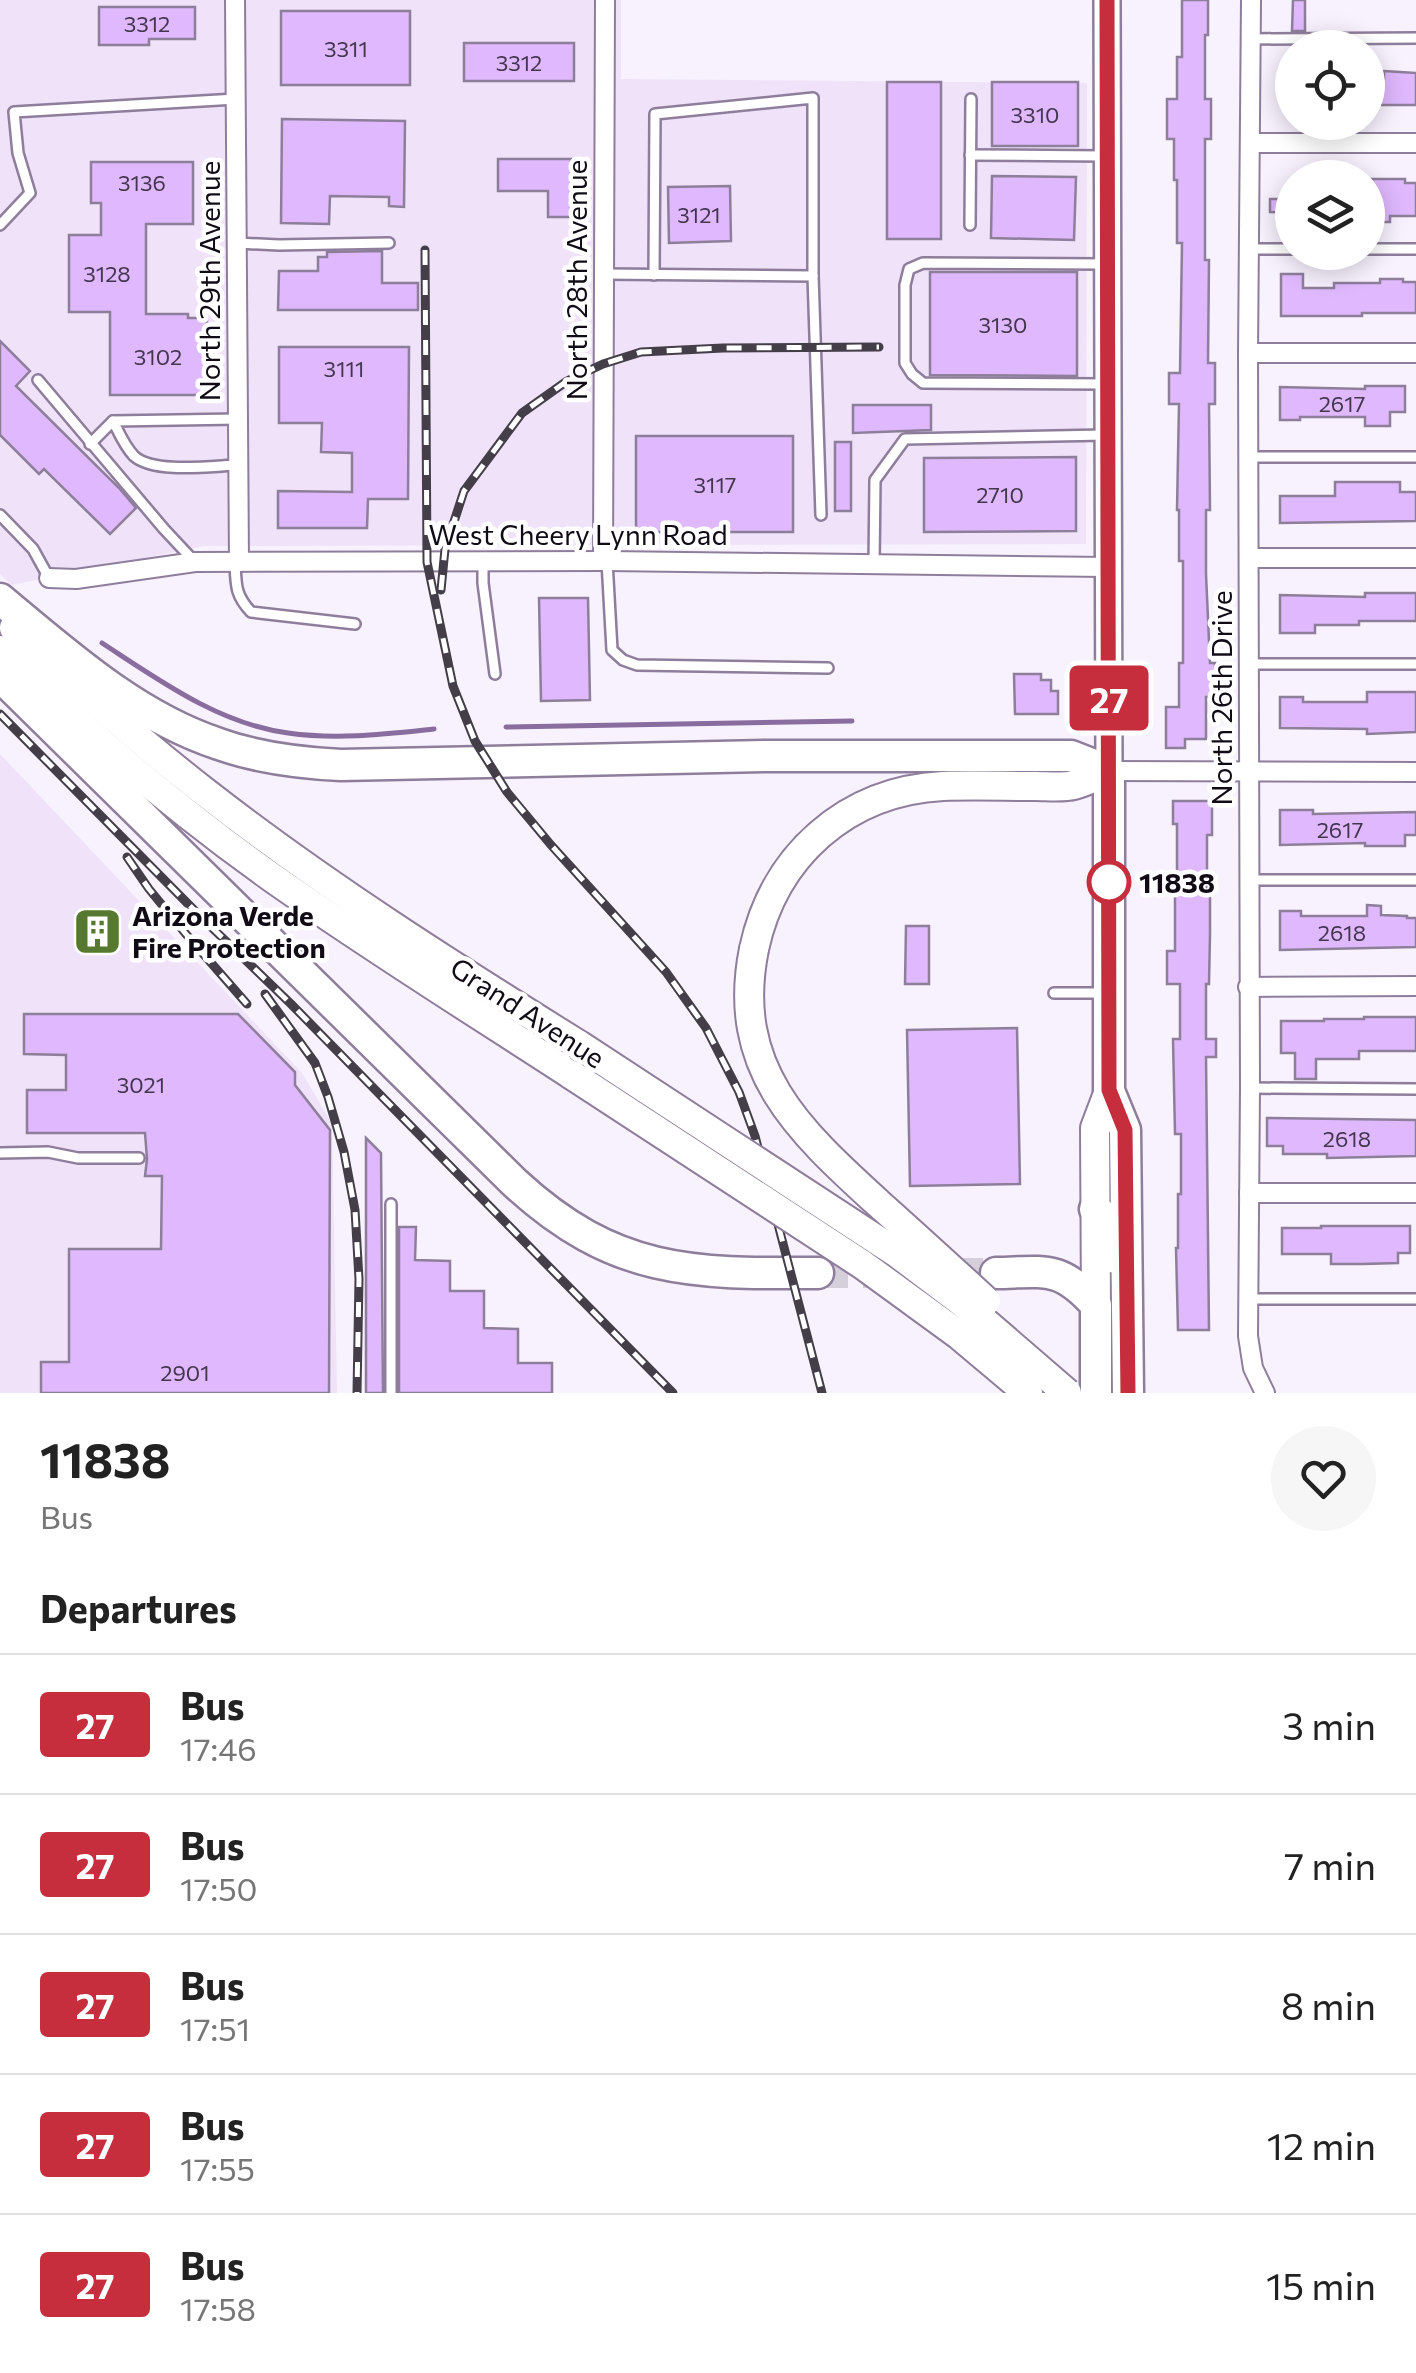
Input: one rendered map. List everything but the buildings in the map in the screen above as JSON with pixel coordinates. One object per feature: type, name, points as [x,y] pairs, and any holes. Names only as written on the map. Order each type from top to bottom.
[{"type":"highway","points":[[0,599],[108,684],[172,724],[219,745],[296,762],[1072,756],[1110,771],[1109,1090],[1125,1130],[1128,1393]]},
{"type":"highway","points":[[0,676],[549,1213],[612,1250],[656,1263],[724,1272],[818,1273]]},
{"type":"highway","points":[[1094,1210],[1107,1221],[1111,1231],[1119,1305],[1128,1324]]},
{"type":"highway","points":[[996,1273],[1059,1275],[1079,1286],[1096,1305],[1096,1393]]},
{"type":"main road","points":[[1086,1393],[848,1176],[794,1121],[773,1089],[755,1040],[750,965],[765,911],[786,871],[816,837],[860,807],[915,788],[1070,786],[1110,771],[1107,0]]},
{"type":"main road","name":"Grand Avenue","points":[[0,616],[119,721],[243,821],[429,949],[897,1253],[958,1299],[1067,1393]]},
{"type":"main road","name":"Grand Avenue","points":[[0,650],[109,750],[270,876],[864,1265],[1028,1393]]},
{"type":"main road","points":[[1096,1305],[1095,1128],[1109,1090]]},
{"type":"street","name":"North 29th Avenue","points":[[235,0],[237,562]]},
{"type":"street","name":"North 28th Avenue","points":[[605,0],[605,561]]},
{"type":"street","name":"North 26th Drive","points":[[1251,0],[1248,1336],[1252,1368],[1264,1393]]},
{"type":"street","points":[[1250,143],[1416,143]]},
{"type":"street","points":[[1248,354],[1416,353]]},
{"type":"street","points":[[1249,558],[1416,558]]},
{"type":"street","name":"West Cheery Lynn Road","points":[[49,578],[76,579],[194,562],[1108,566]]},
{"type":"street","points":[[1110,771],[1416,772]]},
{"type":"street","points":[[1248,986],[1416,986]]},
{"type":"street","points":[[1249,1193],[1416,1193]]},
{"type":"lane","points":[[1250,39],[1416,38]]},
{"type":"lane","points":[[0,106],[14,112],[236,98]]},
{"type":"lane","points":[[654,275],[655,114],[813,98],[813,276],[821,515]]},
{"type":"lane","points":[[970,226],[971,99]]},
{"type":"lane","points":[[0,225],[30,193],[18,153],[14,112]]},
{"type":"lane","points":[[970,155],[1107,156]]},
{"type":"lane","points":[[236,242],[389,243]]},
{"type":"lane","points":[[1249,249],[1275,249]]},
{"type":"lane","points":[[1385,249],[1416,250]]},
{"type":"lane","points":[[1107,264],[923,263],[909,269],[905,285],[905,364],[923,383],[1107,384]]},
{"type":"lane","points":[[604,274],[813,276]]},
{"type":"lane","points":[[38,380],[194,562]]},
{"type":"lane","points":[[90,444],[113,421],[238,419]]},
{"type":"lane","points":[[113,421],[136,457],[152,466],[238,466]]},
{"type":"lane","points":[[874,564],[875,480],[905,439],[1107,435]]},
{"type":"lane","points":[[1248,457],[1416,457]]},
{"type":"lane","points":[[0,515],[33,549],[49,578]]},
{"type":"lane","points":[[483,561],[495,674]]},
{"type":"lane","points":[[605,561],[612,650],[623,660],[637,665],[828,668]]},
{"type":"lane","points":[[237,562],[240,600],[251,612],[355,624]]},
{"type":"lane","points":[[1249,664],[1416,664]]},
{"type":"lane","points":[[1249,880],[1416,880]]},
{"type":"lane","points":[[1054,994],[1109,994]]},
{"type":"lane","points":[[1250,1088],[1416,1089]]},
{"type":"lane","points":[[0,1153],[140,1158]]},
{"type":"lane","points":[[391,1204],[391,1393]]},
{"type":"lane","points":[[1249,1299],[1416,1299]]},
{"type":"shaded area","points":[[0,0],[621,0],[621,79],[1087,83],[1086,544],[204,546],[11,585],[0,574]]},
{"type":"shaded area","points":[[0,754],[302,1073],[332,1124],[337,1393],[0,1393]]},
{"type":"waterway","points":[[102,643],[190,698],[263,728],[325,736],[434,729]]},
{"type":"waterway","points":[[506,727],[852,721]]},
{"type":"tunnel","points":[[818,1273],[996,1273]]},
{"type":"railway","points":[[425,250],[427,562],[453,686],[475,741],[507,792],[666,972],[706,1028],[739,1092],[755,1136],[822,1393]]},
{"type":"railway","points":[[441,590],[445,549],[464,491],[522,413],[567,381],[641,352],[879,347]]},
{"type":"railway","points":[[0,714],[673,1393]]},
{"type":"railway","points":[[127,857],[149,889],[247,1004]]},
{"type":"railway","points":[[265,994],[315,1063],[344,1152],[355,1210],[359,1279],[357,1393]]},
{"type":"bus line","name":"27","points":[[1107,0],[1109,1090],[1125,1130],[1128,1393]]},
{"type":"place","name":"11838","points":[[1109,882]]},
{"type":"place","name":"Arizona Verde Fire Protection","points":[[97,931]]}]
